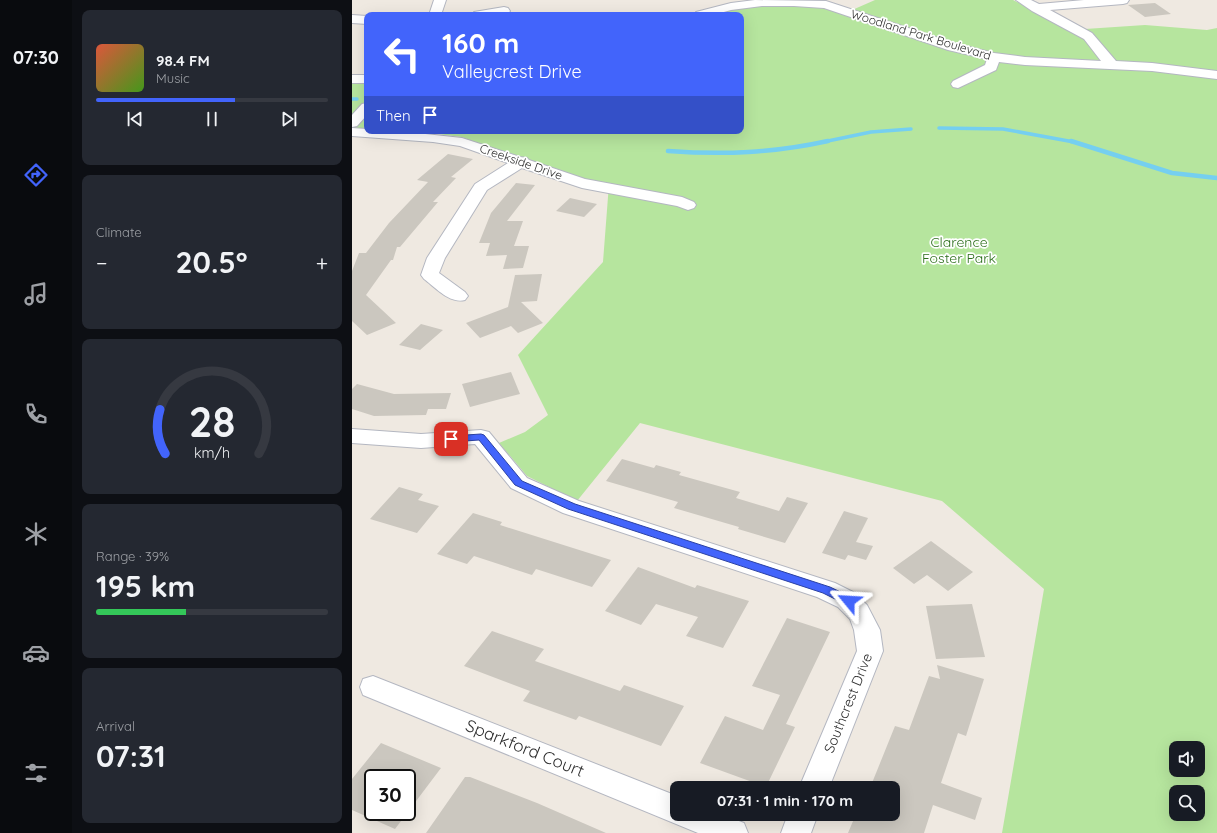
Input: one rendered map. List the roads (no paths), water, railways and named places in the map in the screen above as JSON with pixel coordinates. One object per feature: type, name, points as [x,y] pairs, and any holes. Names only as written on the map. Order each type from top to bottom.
[{"type":"street","points":[[436,12],[440,0]]},
{"type":"street","name":"Woodland Park Boulevard","points":[[710,12],[740,2],[788,0],[826,5],[953,47],[994,57],[1025,61],[1152,67],[1217,75]]},
{"type":"street","points":[[1022,0],[1088,36],[1096,45],[1100,53],[1111,64]]},
{"type":"street","points":[[1036,8],[1123,0]]},
{"type":"street","points":[[842,10],[856,4]]},
{"type":"street","points":[[498,12],[504,11]]},
{"type":"street","points":[[352,19],[364,20]]},
{"type":"street","points":[[958,84],[990,66],[994,57]]},
{"type":"street","points":[[352,79],[364,80]]},
{"type":"street","points":[[352,123],[364,110]]},
{"type":"street","name":"Creekside Drive","points":[[352,132],[364,133]]},
{"type":"street","name":"Creekside Drive","points":[[379,134],[462,142],[522,161],[582,183],[682,202],[688,205]]},
{"type":"street","points":[[459,296],[430,275],[436,258],[481,187],[522,161]]},
{"type":"street","name":"Southcrest Drive","points":[[352,436],[421,441],[481,437],[519,483],[565,504],[826,590],[849,601],[863,619],[870,635],[870,650],[817,781]]},
{"type":"street","name":"Sparkford Court","points":[[373,687],[670,807]]},
{"type":"street","points":[[703,821],[733,833]]},
{"type":"street","points":[[796,833],[800,821]]},
{"type":"waterway","points":[[352,99],[357,99]]},
{"type":"waterway","points":[[939,128],[1003,129],[1074,142]]},
{"type":"waterway","points":[[823,142],[871,132],[911,129]]},
{"type":"waterway","points":[[823,142],[828,141]]},
{"type":"waterway","points":[[1071,141],[1172,173],[1217,178]]},
{"type":"waterway","points":[[668,151],[709,153],[748,152],[788,148],[823,142]]},
{"type":"park label","name":"Clarence Foster Park","points":[[959,250]]}]
